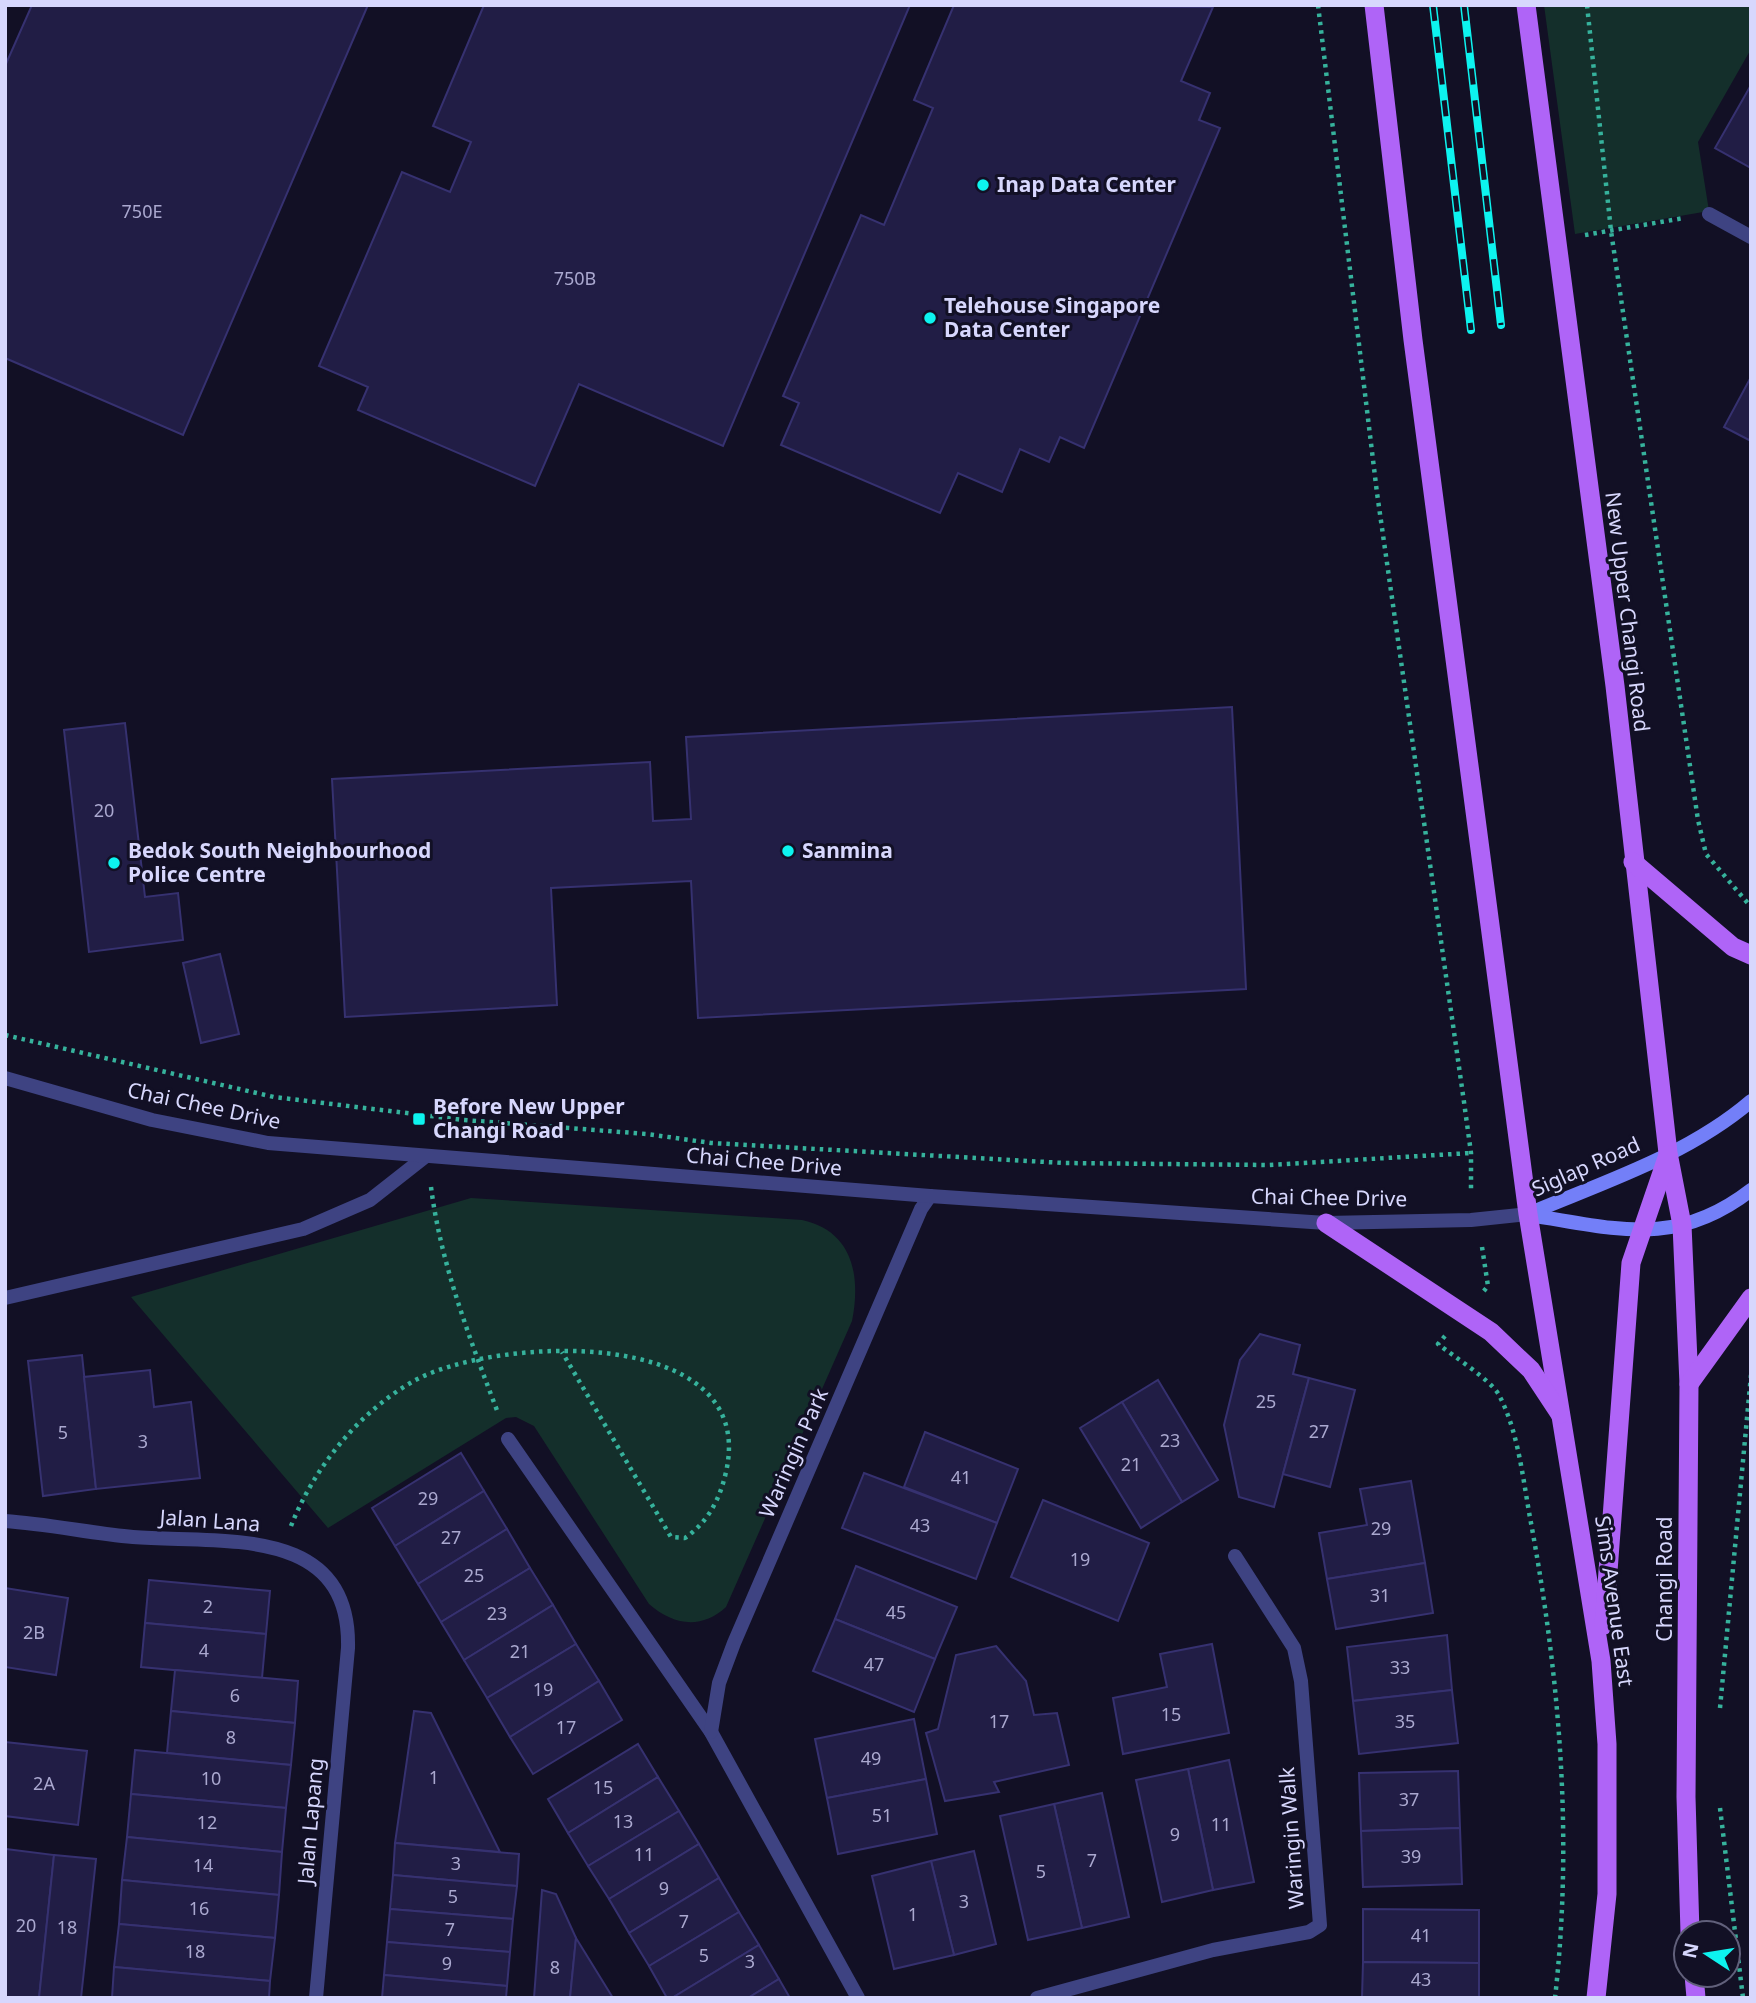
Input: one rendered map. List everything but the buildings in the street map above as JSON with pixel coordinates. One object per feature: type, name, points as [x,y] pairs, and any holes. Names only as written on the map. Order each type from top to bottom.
[{"type":"main road","points":[[1374,5],[1413,340],[1528,1214]]},
{"type":"main road","name":"New Upper Changi Road","points":[[1526,5],[1615,685],[1668,1153],[1682,1225]]},
{"type":"main road","points":[[1633,862],[1733,947],[1751,954]]},
{"type":"main road","name":"Siglap Road","points":[[1528,1214],[1701,1137],[1751,1101]]},
{"type":"main road","points":[[1601,1661],[1631,1263],[1639,1232],[1668,1153]]},
{"type":"main road","name":"Siglap Road","points":[[1528,1214],[1639,1232],[1682,1225],[1729,1207],[1751,1190]]},
{"type":"main road","name":"Sims Avenue East","points":[[1528,1214],[1564,1420],[1601,1661],[1607,1744],[1607,1894],[1596,1998]]},
{"type":"main road","points":[[1325,1223],[1427,1287],[1491,1332],[1531,1370],[1564,1420]]},
{"type":"main road","name":"Changi Road","points":[[1682,1225],[1689,1384],[1689,1919]]},
{"type":"main road","points":[[1689,1384],[1751,1298]]},
{"type":"street","points":[[1709,214],[1751,237]]},
{"type":"street","name":"Chai Chee Drive","points":[[5,1078],[152,1120],[268,1143],[930,1196],[1325,1223],[1471,1220],[1528,1214]]},
{"type":"street","points":[[5,1298],[303,1229],[370,1200],[426,1156]]},
{"type":"street","name":"Waringin Park","points":[[711,1732],[719,1683],[734,1643],[921,1209],[930,1196]]},
{"type":"street","points":[[508,1440],[711,1732],[859,1998]]},
{"type":"street","name":"Jalan Lana","points":[[5,1521],[131,1537],[283,1549],[314,1564],[334,1585],[348,1618],[348,1648]]},
{"type":"street","name":"Waringin Walk","points":[[1037,1998],[1213,1950],[1309,1932],[1320,1926],[1301,1681],[1294,1648],[1235,1556]]},
{"type":"street","name":"Jalan Lapang","points":[[316,1998],[348,1648]]},
{"type":"path","points":[[1318,5],[1377,493],[1471,1153],[1471,1220],[1482,1249],[1488,1286],[1438,1344],[1498,1392],[1515,1440],[1546,1606],[1562,1754],[1562,1937],[1555,1998]]},
{"type":"path","points":[[1587,5],[1611,231],[1698,820],[1706,854],[1751,907]]},
{"type":"path","points":[[1555,241],[1709,214]]},
{"type":"path","points":[[5,1035],[274,1097],[464,1120],[647,1134],[710,1143],[1063,1163],[1268,1166],[1471,1153]]},
{"type":"path","points":[[433,1216],[466,1332],[508,1440]]},
{"type":"path","points":[[283,1549],[304,1496],[338,1447],[363,1418],[414,1380],[478,1358],[518,1352],[562,1352],[618,1355],[655,1363],[685,1376],[709,1396],[719,1410],[729,1439],[722,1486],[709,1514],[685,1538],[671,1537],[562,1352]]},
{"type":"path","points":[[1687,1720],[1720,1714],[1751,1376]]},
{"type":"path","points":[[1719,1796],[1743,1998]]},
{"type":"green space","points":[[1544,5],[1751,5],[1751,49],[1698,142],[1709,211],[1575,234]]},
{"type":"green space","points":[[471,1198],[802,1220],[833,1234],[843,1245],[854,1272],[855,1304],[852,1321],[726,1607],[716,1614],[697,1622],[687,1622],[668,1617],[649,1604],[534,1426],[516,1417],[506,1418],[328,1528],[131,1297]]},
{"type":"railway","points":[[1433,5],[1471,330]]},
{"type":"railway","points":[[1464,5],[1501,325]]},
{"type":"place","name":"Inap Data Center","points":[[983,185]]},
{"type":"place","name":"Telehouse Singapore Data Center","points":[[930,318]]},
{"type":"place","name":"Sanmina","points":[[788,851]]},
{"type":"place","name":"Bedok South Neighbourhood Police Centre","points":[[114,863]]},
{"type":"place","name":"Before New Upper Changi Road","points":[[419,1119]]}]
